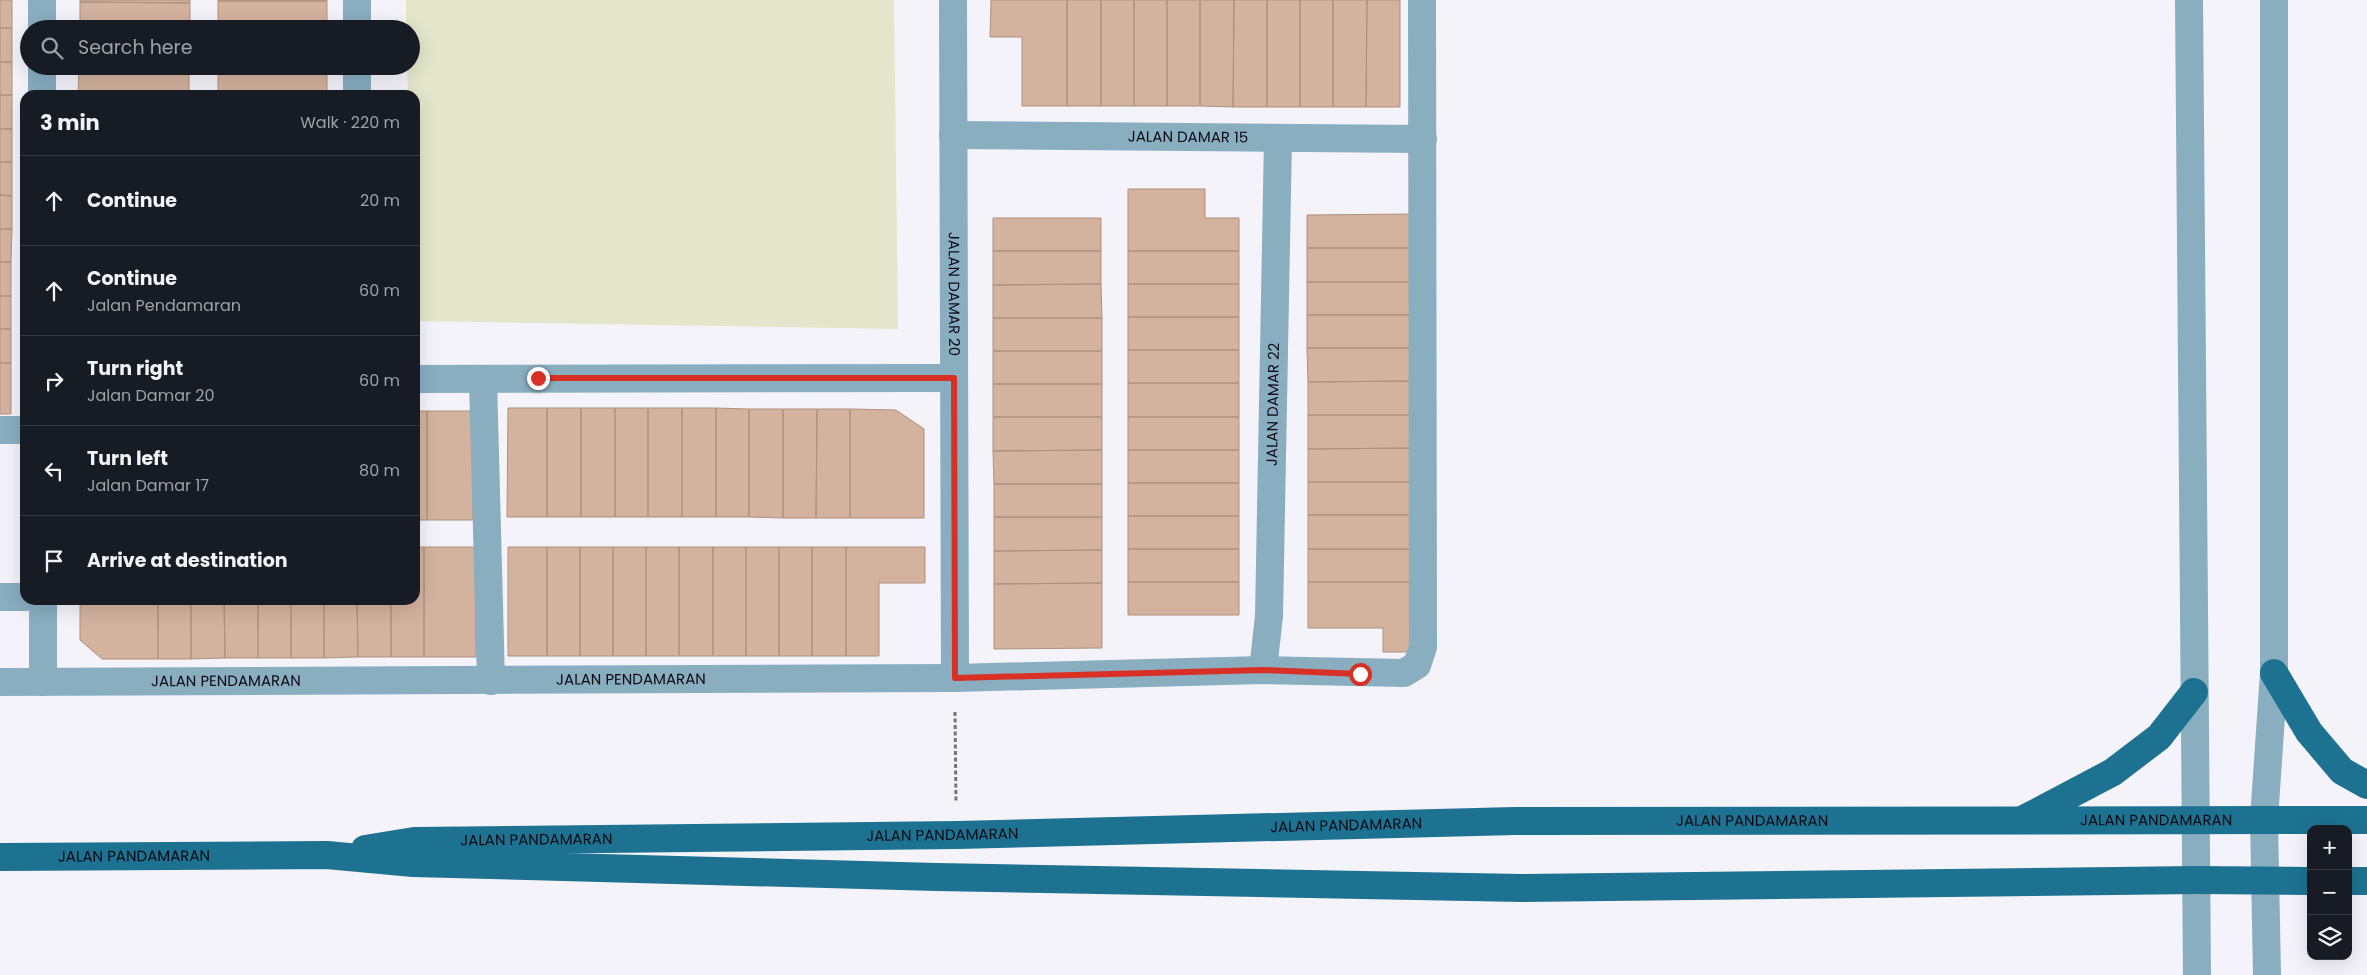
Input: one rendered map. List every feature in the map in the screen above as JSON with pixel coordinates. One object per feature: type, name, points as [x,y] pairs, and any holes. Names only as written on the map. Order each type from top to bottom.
[{"type":"main road","points":[[2274,673],[2309,732],[2342,771],[2367,784]]},
{"type":"main road","points":[[2021,821],[2113,772],[2159,737],[2194,692]]},
{"type":"main road","name":"JALAN PANDAMARAN","points":[[327,855],[414,841],[957,835],[1515,821],[2021,821],[2264,818],[2367,820]]},
{"type":"main road","name":"JALAN PANDAMARAN","points":[[0,857],[327,855],[413,863],[937,878],[1502,887],[2197,880],[2307,881]]},
{"type":"main road","points":[[2352,881],[2367,881]]},
{"type":"street","points":[[42,0],[42,20]]},
{"type":"street","points":[[357,0],[357,20]]},
{"type":"street","name":"JALAN DAMAR 20","points":[[953,0],[955,678]]},
{"type":"street","name":"JALAN PENDAMARAN","points":[[0,682],[955,678],[1263,670],[1404,673],[1417,665],[1423,646],[1422,0]]},
{"type":"street","points":[[2188,0],[2197,975]]},
{"type":"street","points":[[2267,975],[2264,818],[2274,673],[2274,0]]},
{"type":"street","points":[[42,75],[42,90]]},
{"type":"street","points":[[357,75],[357,90]]},
{"type":"street","name":"JALAN DAMAR 15","points":[[953,135],[1423,139]]},
{"type":"street","name":"JALAN DAMAR 22","points":[[1263,670],[1269,616],[1278,138]]},
{"type":"street","points":[[420,379],[954,378]]},
{"type":"street","points":[[483,379],[491,681]]},
{"type":"street","points":[[0,430],[20,430]]},
{"type":"street","points":[[0,597],[20,597]]},
{"type":"street","points":[[43,605],[43,682]]},
{"type":"path","points":[[955,678],[957,835]]},
{"type":"green space","points":[[406,0],[894,0],[898,329],[420,321],[420,90],[408,90],[407,75],[420,75],[420,20],[406,20]]},
{"type":"building","points":[[0,0],[12,0],[12,28],[0,28]]},
{"type":"building","points":[[80,0],[190,0],[190,3],[80,2]]},
{"type":"building","points":[[327,0],[327,1],[218,1]]},
{"type":"building","points":[[991,0],[1067,0],[1067,106],[1022,106],[1022,37],[990,37]]},
{"type":"building","points":[[1067,0],[1101,0],[1101,106],[1067,106]]},
{"type":"building","points":[[1101,0],[1134,0],[1134,106],[1101,106]]},
{"type":"building","points":[[1134,0],[1167,0],[1167,106],[1134,106]]},
{"type":"building","points":[[1167,0],[1200,0],[1200,106],[1167,106]]},
{"type":"building","points":[[1200,0],[1234,0],[1233,107],[1200,106]]},
{"type":"building","points":[[1234,0],[1267,0],[1267,107],[1233,107]]},
{"type":"building","points":[[1267,0],[1300,0],[1300,107],[1267,107]]},
{"type":"building","points":[[1300,0],[1333,0],[1333,107],[1300,107]]},
{"type":"building","points":[[1333,0],[1367,0],[1366,107],[1333,107]]},
{"type":"building","points":[[1367,0],[1400,0],[1400,107],[1366,107]]},
{"type":"building","points":[[218,1],[327,1],[327,20],[218,20]]},
{"type":"building","points":[[80,2],[190,3],[190,20],[80,20]]},
{"type":"building","points":[[0,28],[12,28],[12,62],[0,62]]},
{"type":"building","points":[[0,62],[12,62],[12,95],[0,95]]},
{"type":"building","points":[[79,75],[189,75],[189,90],[78,90]]},
{"type":"building","points":[[218,75],[327,75],[327,90],[218,90]]},
{"type":"building","points":[[0,95],[12,95],[12,129],[0,129]]},
{"type":"building","points":[[0,129],[12,129],[12,162],[0,162]]},
{"type":"building","points":[[0,162],[12,162],[12,196],[0,195]]},
{"type":"building","points":[[1128,189],[1205,189],[1205,218],[1239,218],[1239,251],[1128,251]]},
{"type":"building","points":[[0,195],[12,196],[12,229],[0,229]]},
{"type":"building","points":[[1412,214],[1412,248],[1307,248],[1307,215]]},
{"type":"building","points":[[993,218],[1101,218],[1101,251],[993,251]]},
{"type":"building","points":[[0,229],[12,229],[11,262],[0,262]]},
{"type":"building","points":[[1307,248],[1412,248],[1412,282],[1307,282]]},
{"type":"building","points":[[993,251],[1101,251],[1101,284],[993,285]]},
{"type":"building","points":[[1128,251],[1239,251],[1239,284],[1128,284]]},
{"type":"building","points":[[0,262],[11,262],[11,296],[0,296]]},
{"type":"building","points":[[1307,282],[1412,282],[1412,315],[1307,315]]},
{"type":"building","points":[[1101,284],[1102,318],[993,318],[993,285]]},
{"type":"building","points":[[1128,284],[1239,284],[1239,317],[1128,317]]},
{"type":"building","points":[[0,296],[11,296],[11,329],[0,329]]},
{"type":"building","points":[[1307,315],[1412,315],[1412,348],[1307,348]]},
{"type":"building","points":[[1128,317],[1239,317],[1239,350],[1128,350]]},
{"type":"building","points":[[993,318],[1102,318],[1102,351],[993,351]]},
{"type":"building","points":[[0,329],[11,329],[11,363],[0,363]]},
{"type":"building","points":[[1307,348],[1412,348],[1412,381],[1308,382]]},
{"type":"building","points":[[1128,350],[1239,350],[1239,383],[1128,383]]},
{"type":"building","points":[[993,351],[1102,351],[1102,384],[993,384]]},
{"type":"building","points":[[0,363],[11,363],[11,414],[0,414]]},
{"type":"building","points":[[1412,381],[1413,415],[1308,415],[1308,382]]},
{"type":"building","points":[[1128,383],[1239,383],[1239,417],[1128,417]]},
{"type":"building","points":[[993,384],[1102,384],[1102,417],[993,417]]},
{"type":"building","points":[[508,408],[547,408],[547,517],[507,517]]},
{"type":"building","points":[[547,408],[581,408],[581,517],[547,517]]},
{"type":"building","points":[[581,408],[615,408],[615,517],[581,517]]},
{"type":"building","points":[[615,408],[648,408],[648,517],[615,517]]},
{"type":"building","points":[[648,408],[682,408],[682,517],[648,517]]},
{"type":"building","points":[[682,408],[716,408],[716,517],[682,517]]},
{"type":"building","points":[[716,408],[749,409],[749,517],[716,517]]},
{"type":"building","points":[[749,409],[783,409],[783,518],[749,517]]},
{"type":"building","points":[[783,409],[817,409],[816,518],[783,518]]},
{"type":"building","points":[[817,409],[850,409],[850,518],[816,518]]},
{"type":"building","points":[[850,409],[896,410],[924,429],[924,518],[850,518]]},
{"type":"building","points":[[420,411],[427,411],[427,520],[420,520]]},
{"type":"building","points":[[427,411],[473,411],[473,520],[427,520]]},
{"type":"building","points":[[1308,415],[1413,415],[1413,448],[1308,449]]},
{"type":"building","points":[[993,417],[1102,417],[1102,450],[993,451]]},
{"type":"building","points":[[1128,417],[1239,417],[1239,450],[1128,450]]},
{"type":"building","points":[[1413,448],[1413,482],[1308,482],[1308,449]]},
{"type":"building","points":[[1102,450],[1102,484],[994,484],[993,451]]},
{"type":"building","points":[[1128,450],[1239,450],[1239,483],[1128,483]]},
{"type":"building","points":[[1308,482],[1413,482],[1413,515],[1308,515]]},
{"type":"building","points":[[1128,483],[1239,483],[1239,516],[1128,516]]},
{"type":"building","points":[[994,484],[1102,484],[1102,517],[994,517]]},
{"type":"building","points":[[1308,515],[1413,515],[1413,549],[1308,549]]},
{"type":"building","points":[[1128,516],[1239,516],[1239,549],[1128,549]]},
{"type":"building","points":[[994,517],[1102,517],[1102,550],[994,551]]},
{"type":"building","points":[[420,547],[424,547],[424,657],[391,657],[391,605],[420,605]]},
{"type":"building","points":[[424,547],[475,547],[476,657],[424,657]]},
{"type":"building","points":[[508,547],[547,547],[547,656],[508,656]]},
{"type":"building","points":[[547,547],[580,547],[580,656],[547,656]]},
{"type":"building","points":[[580,547],[613,547],[613,656],[580,656]]},
{"type":"building","points":[[613,547],[646,547],[646,656],[613,656]]},
{"type":"building","points":[[646,547],[679,547],[679,656],[646,656]]},
{"type":"building","points":[[679,547],[713,547],[713,656],[679,656]]},
{"type":"building","points":[[713,547],[746,547],[746,656],[713,656]]},
{"type":"building","points":[[746,547],[779,547],[779,656],[746,656]]},
{"type":"building","points":[[779,547],[812,547],[812,656],[779,656]]},
{"type":"building","points":[[812,547],[846,547],[846,656],[812,656]]},
{"type":"building","points":[[846,547],[925,547],[925,583],[879,583],[879,656],[846,656]]},
{"type":"building","points":[[1128,549],[1239,549],[1239,582],[1128,582]]},
{"type":"building","points":[[1308,549],[1413,549],[1413,582],[1308,582]]},
{"type":"building","points":[[1102,550],[1102,583],[994,584],[994,551]]},
{"type":"building","points":[[1128,582],[1239,582],[1239,615],[1128,615]]},
{"type":"building","points":[[1308,582],[1413,582],[1413,652],[1383,652],[1383,628],[1308,628]]},
{"type":"building","points":[[1102,583],[1102,648],[994,649],[994,584]]},
{"type":"building","points":[[80,605],[158,605],[158,659],[102,659],[80,640]]},
{"type":"building","points":[[158,605],[191,605],[191,659],[158,659]]},
{"type":"building","points":[[191,605],[224,605],[225,658],[191,659]]},
{"type":"building","points":[[224,605],[258,605],[258,658],[225,658]]},
{"type":"building","points":[[258,605],[291,605],[291,658],[258,658]]},
{"type":"building","points":[[291,605],[324,605],[324,658],[291,658]]},
{"type":"building","points":[[324,605],[357,605],[358,657],[324,658]]},
{"type":"building","points":[[357,605],[391,605],[391,657],[358,657]]},
{"type":"route","points":[[538,378],[954,378],[955,678],[1263,670],[1360,674]]}]
